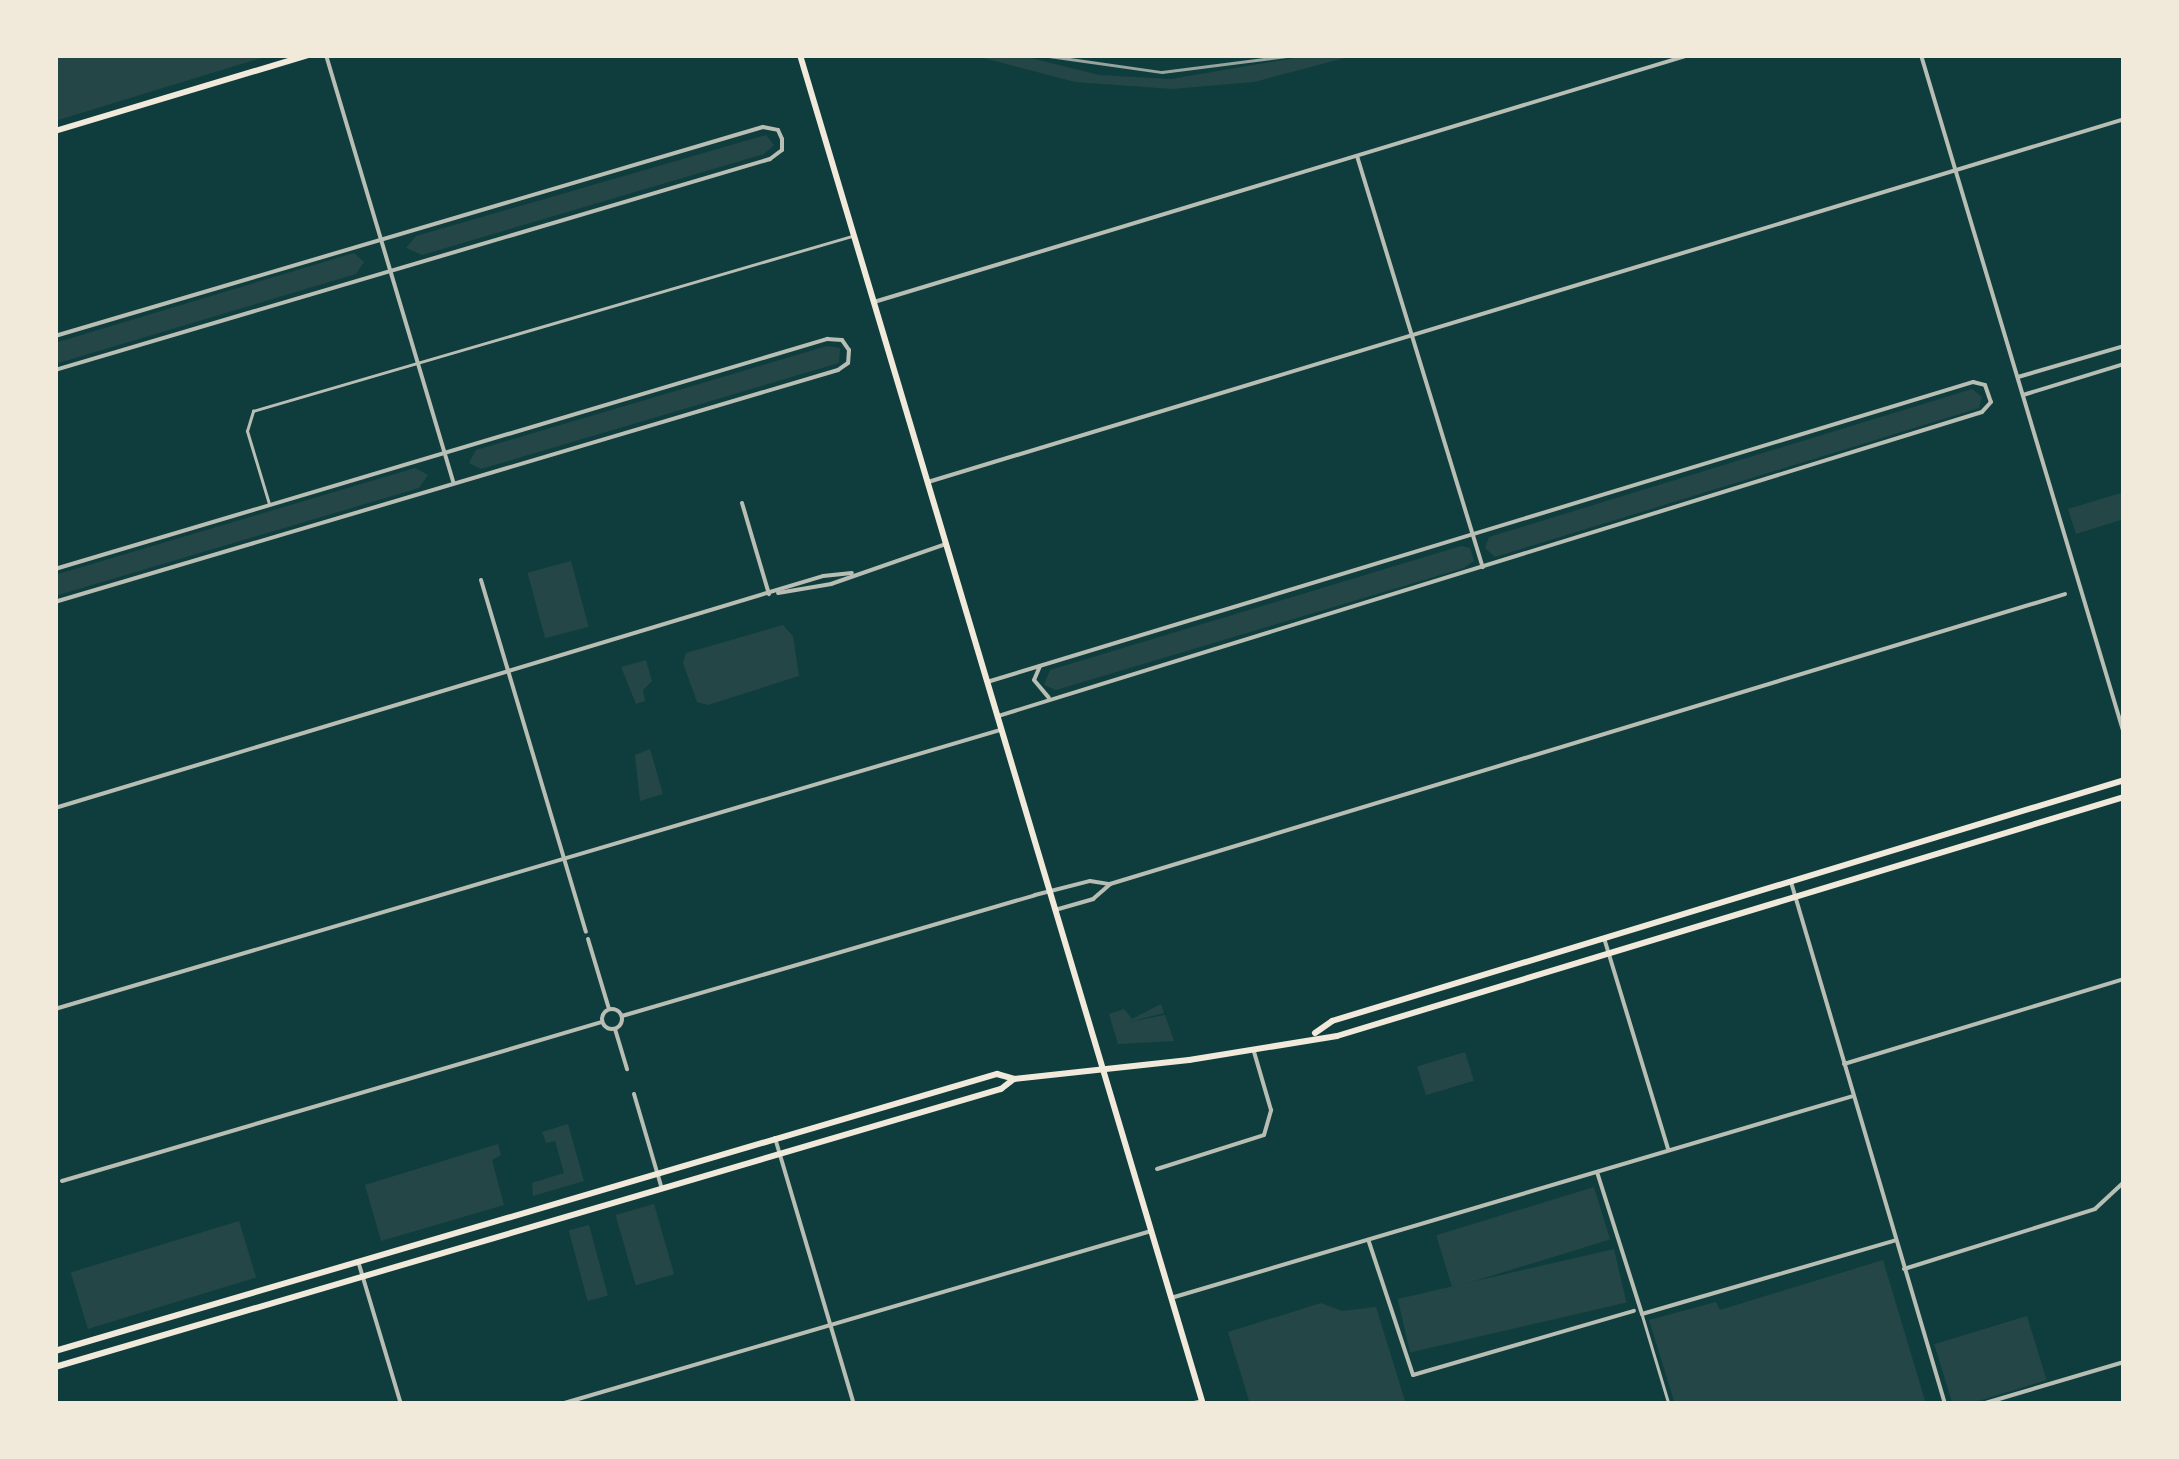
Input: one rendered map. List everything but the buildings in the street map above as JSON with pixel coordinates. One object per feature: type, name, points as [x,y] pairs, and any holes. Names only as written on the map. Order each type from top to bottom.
[{"type":"main road","points":[[55,131],[308,55]]},
{"type":"main road","points":[[800,55],[1202,1402]]},
{"type":"main road","points":[[1313,1035],[1332,1021],[2124,780]]},
{"type":"main road","points":[[55,1351],[997,1074],[1014,1079],[1102,1065],[1253,1050],[1313,1035],[1338,1036],[2124,796]]},
{"type":"main road","points":[[55,1367],[1001,1089],[1014,1079]]},
{"type":"street","points":[[326,55],[453,484]]},
{"type":"street","points":[[874,302],[1689,55]]},
{"type":"street","points":[[1920,55],[2124,734]]},
{"type":"street","points":[[928,482],[2124,119]]},
{"type":"street","points":[[55,336],[763,127],[781,134],[782,150],[770,159],[55,370]]},
{"type":"street","points":[[1357,156],[1483,567]]},
{"type":"street","points":[[55,569],[827,340],[842,340],[849,350],[848,363],[838,370],[55,602]]},
{"type":"street","points":[[2018,377],[2124,346]]},
{"type":"street","points":[[2023,395],[2124,364]]},
{"type":"street","points":[[987,682],[1972,382],[1986,386],[1991,402],[1982,412],[998,716]]},
{"type":"street","points":[[742,503],[768,594]]},
{"type":"street","points":[[55,808],[946,544]]},
{"type":"street","points":[[768,594],[824,585],[852,572]]},
{"type":"street","points":[[482,580],[609,1009],[622,1016],[1090,880],[1110,884]]},
{"type":"street","points":[[1055,910],[1093,899],[1110,884],[2065,594]]},
{"type":"street","points":[[1040,666],[1037,690],[1052,699]]},
{"type":"street","points":[[55,1009],[1002,729]]},
{"type":"street","points":[[1791,882],[1945,1404]]},
{"type":"street","points":[[1604,938],[1668,1149]]},
{"type":"street","points":[[1844,1064],[2124,979]]},
{"type":"street","points":[[602,1022],[609,1009]]},
{"type":"street","points":[[622,1016],[615,1029],[627,1069]]},
{"type":"street","points":[[62,1181],[602,1022],[615,1029]]},
{"type":"street","points":[[1157,1169],[1264,1135],[1271,1110],[1253,1050]]},
{"type":"street","points":[[634,1094],[662,1188]]},
{"type":"street","points":[[1171,1298],[1853,1096]]},
{"type":"street","points":[[776,1138],[854,1404]]},
{"type":"street","points":[[1597,1172],[1642,1314],[1895,1240]]},
{"type":"street","points":[[1904,1269],[2095,1209],[2124,1182]]},
{"type":"street","points":[[561,1404],[1151,1230]]},
{"type":"street","points":[[1368,1240],[1413,1374],[1634,1311]]},
{"type":"street","points":[[358,1260],[401,1404]]},
{"type":"street","points":[[1982,1404],[2124,1362]]},
{"type":"street","points":[[1190,1404],[1202,1402]]},
{"type":"lane","points":[[270,505],[248,416],[854,236]]},
{"type":"lane","points":[[2065,594],[2081,590]]},
{"type":"lane","points":[[1642,1314],[1669,1404]]},
{"type":"shaded area","points":[[55,55],[271,55],[55,121]]},
{"type":"shaded area","points":[[972,55],[1019,55],[1099,75],[1171,79],[1312,55],[1356,55],[1254,82],[1172,89],[1075,82]]},
{"type":"shaded area","points":[[766,135],[774,145],[764,154],[422,255],[406,248],[416,236]]},
{"type":"shaded area","points":[[354,253],[364,262],[356,274],[55,364],[55,343]]},
{"type":"shaded area","points":[[827,346],[840,348],[839,363],[481,469],[469,463],[476,450]]},
{"type":"shaded area","points":[[1972,389],[1982,397],[1979,408],[1495,557],[1485,548],[1489,537]]},
{"type":"shaded area","points":[[415,468],[428,475],[419,488],[55,596],[55,575]]},
{"type":"shaded area","points":[[2124,492],[2124,519],[2076,534],[2068,509]]},
{"type":"shaded area","points":[[1461,546],[1470,548],[1474,561],[1464,568],[1056,690],[1044,685],[1050,670]]},
{"type":"shaded area","points":[[571,561],[589,627],[545,638],[528,573]]},
{"type":"shaded area","points":[[783,625],[793,636],[799,676],[708,705],[697,702],[683,663],[686,653]]},
{"type":"shaded area","points":[[646,660],[652,681],[643,690],[645,701],[636,704],[621,667]]},
{"type":"shaded area","points":[[650,749],[663,794],[640,801],[635,755]]},
{"type":"shaded area","points":[[1161,1004],[1164,1013],[1129,1022],[1165,1015],[1174,1041],[1118,1044],[1109,1014],[1124,1009],[1132,1019]]},
{"type":"shaded area","points":[[1465,1052],[1474,1081],[1426,1095],[1417,1067]]},
{"type":"shaded area","points":[[568,1124],[584,1181],[533,1196],[532,1183],[564,1173],[555,1141],[546,1143],[542,1132]]},
{"type":"shaded area","points":[[498,1144],[501,1155],[492,1160],[504,1205],[381,1241],[365,1185]]},
{"type":"shaded area","points":[[1594,1187],[1610,1240],[1452,1288],[1436,1235]]},
{"type":"shaded area","points":[[654,1204],[674,1274],[636,1285],[616,1215]]},
{"type":"shaded area","points":[[239,1221],[256,1277],[88,1329],[71,1272]]},
{"type":"shaded area","points":[[589,1225],[608,1296],[588,1301],[569,1230]]},
{"type":"shaded area","points":[[1614,1249],[1626,1303],[1410,1353],[1398,1299]]},
{"type":"shaded area","points":[[1883,1260],[1926,1404],[1675,1404],[1649,1320],[1716,1302],[1720,1310]]},
{"type":"shaded area","points":[[1321,1303],[1342,1311],[1376,1307],[1406,1404],[1250,1404],[1228,1332]]},
{"type":"shaded area","points":[[2027,1316],[2047,1380],[1968,1404],[1952,1404],[1934,1344]]},
{"type":"tram line","points":[[1042,55],[1162,72],[1294,55]]}]
